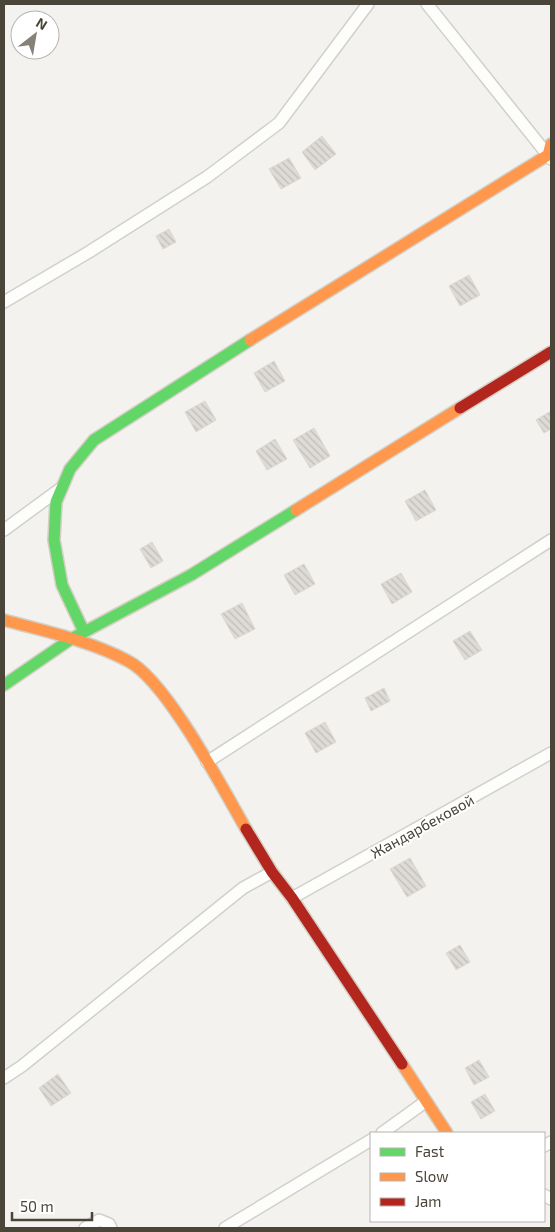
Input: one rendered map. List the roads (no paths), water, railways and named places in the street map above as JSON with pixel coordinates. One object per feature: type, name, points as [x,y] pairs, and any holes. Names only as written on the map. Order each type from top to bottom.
[{"type":"street","points":[[4,302],[89,252],[207,177],[279,122],[368,4]]},
{"type":"street","points":[[84,632],[62,584],[54,540],[56,502],[60,489],[70,469],[94,440],[308,302],[550,153],[427,4]]},
{"type":"street","points":[[4,685],[71,639],[191,575],[551,352]]},
{"type":"street","points":[[4,530],[60,489]]},
{"type":"street","points":[[207,762],[551,540]]},
{"type":"street","points":[[4,620],[71,639],[129,661],[157,686],[207,762],[272,872],[292,898],[446,1132]]},
{"type":"street","name":"Жандарбековой","points":[[292,898],[551,753]]},
{"type":"street","points":[[4,1078],[22,1066],[243,888],[272,872]]},
{"type":"street","points":[[383,1132],[425,1102]]},
{"type":"street","points":[[225,1228],[370,1141]]},
{"type":"street","points":[[85,1228],[100,1220],[109,1224],[111,1228]]}]
